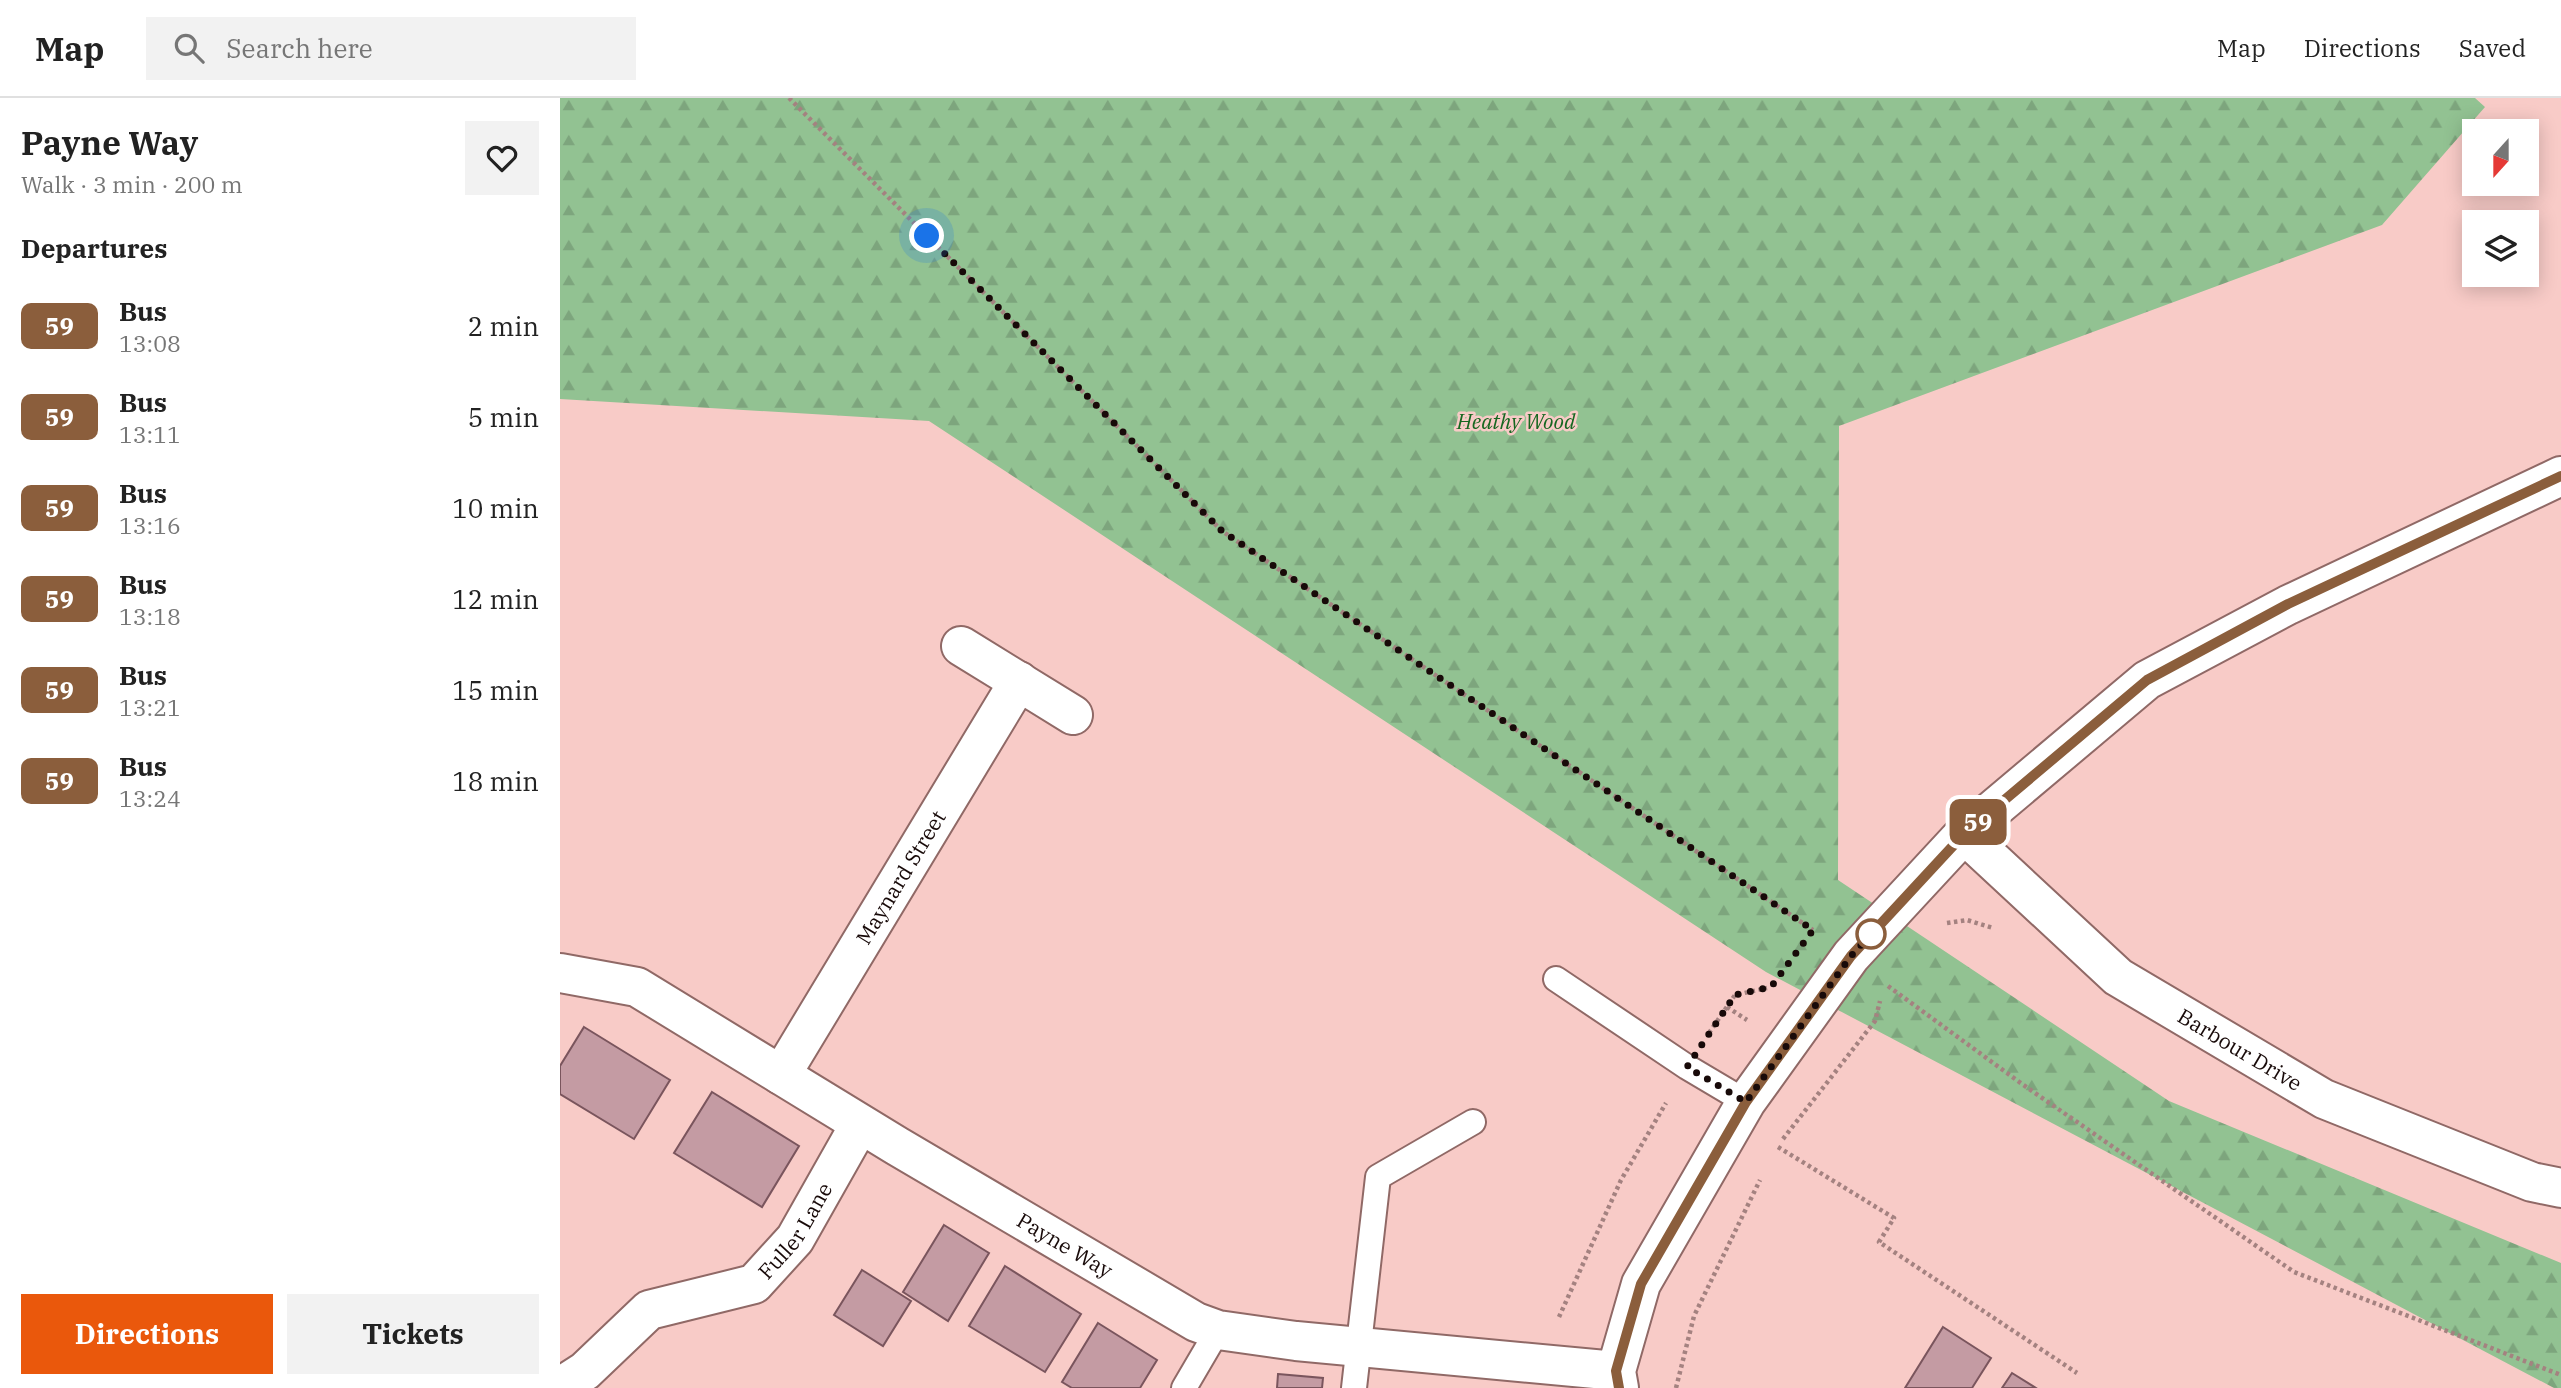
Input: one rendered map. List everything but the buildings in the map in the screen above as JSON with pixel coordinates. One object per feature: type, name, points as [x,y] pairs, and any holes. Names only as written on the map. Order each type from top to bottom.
[{"type":"street","points":[[1618,1380],[1641,1284],[1746,1102],[1851,956],[1964,834],[2147,680],[2288,604],[2561,476]]},
{"type":"street","points":[[961,646],[1073,715]]},
{"type":"street","name":"Maynard Street","points":[[781,1075],[1019,681]]},
{"type":"street","name":"Barbour Drive","points":[[1964,834],[2118,977],[2129,984],[2324,1099],[2532,1182],[2561,1188]]},
{"type":"street","name":"Payne Way","points":[[560,973],[637,987],[860,1124],[1196,1322],[1218,1330],[1358,1347],[1555,1365],[1618,1380]]},
{"type":"street","name":"Fuller Lane","points":[[560,1387],[585,1371],[649,1310],[754,1283],[795,1240],[860,1124]]},
{"type":"lane","points":[[1556,979],[1687,1067],[1746,1102]]},
{"type":"lane","points":[[1354,1388],[1378,1177],[1473,1122]]},
{"type":"lane","points":[[1184,1388],[1218,1330]]},
{"type":"path","points":[[789,98],[1222,531],[1813,930],[1806,939]]},
{"type":"path","points":[[1772,1158],[1777,1147],[1875,1021],[1884,983],[2022,1084],[2294,1272],[2561,1375]]},
{"type":"path","points":[[1555,1365],[1559,1317],[1621,1180],[1687,1067],[1735,995],[1771,987]]},
{"type":"path","points":[[1777,1147],[1894,1219],[1879,1242],[2077,1373]]},
{"type":"path","points":[[1676,1388],[1694,1316],[1766,1169]]},
{"type":"green space","name":"Heathy Wood","points":[[560,98],[2475,98],[2485,107],[2475,119],[2462,119],[2462,133],[2382,225],[1839,426],[1838,880],[2169,1101],[2561,1263],[2561,1388],[2554,1388],[1766,972],[929,421],[560,399]]},
{"type":"bus line","name":"59","points":[[1619,1388],[1616,1371],[1641,1284],[1746,1102],[1851,956],[1964,834],[2147,680],[2288,604],[2561,476]]},
{"type":"route","points":[[927,236],[1222,531],[1813,930],[1771,987],[1735,995],[1687,1067],[1746,1102],[1851,956],[1871,934]]}]
